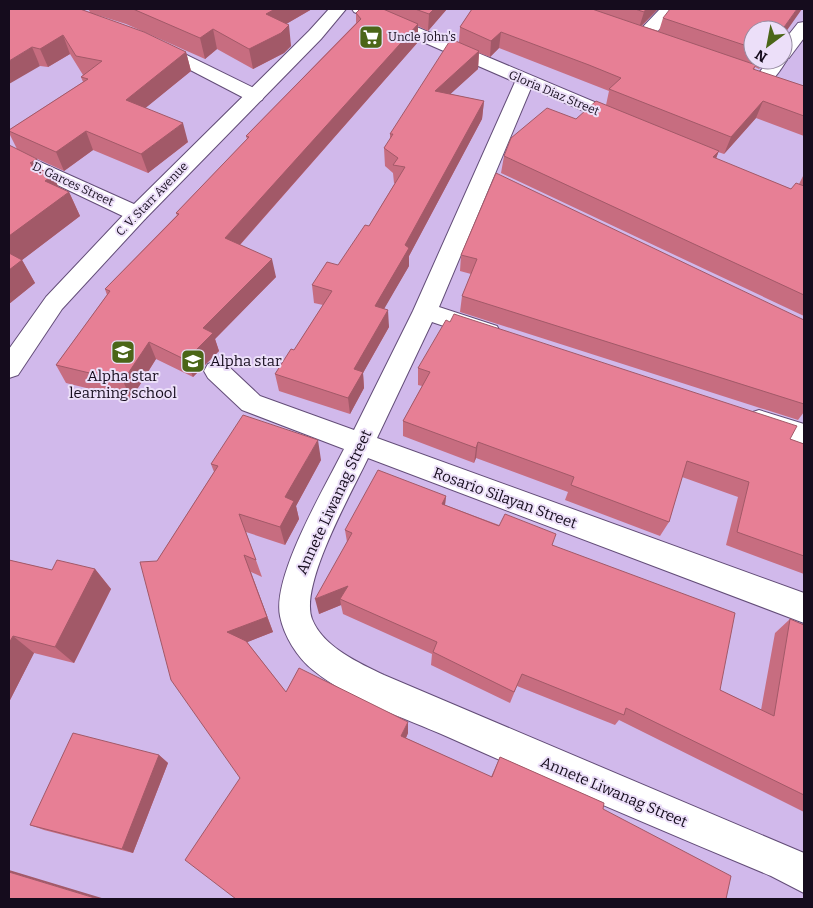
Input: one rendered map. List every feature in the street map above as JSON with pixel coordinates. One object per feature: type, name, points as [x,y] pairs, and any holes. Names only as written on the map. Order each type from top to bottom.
[{"type":"street","name":"C. V. Starr Avenue","points":[[9,368],[54,303],[137,214],[309,41],[338,9]]},
{"type":"street","name":"Gloria Diaz Street","points":[[360,9],[639,128]]},
{"type":"street","points":[[644,36],[669,9]]},
{"type":"street","points":[[793,41],[804,27]]},
{"type":"street","points":[[626,30],[663,42]]},
{"type":"street","points":[[136,36],[255,96]]},
{"type":"street","points":[[746,72],[772,81],[775,70]]},
{"type":"street","name":"Annete Liwanag Street","points":[[525,81],[492,180],[425,311],[303,564],[294,593],[296,623],[314,650],[346,674],[566,772],[784,863],[804,874]]},
{"type":"street","name":"D. Garces Street","points":[[9,154],[137,214]]},
{"type":"street","points":[[425,311],[510,339]]},
{"type":"street","name":"Rosario Silayan Street","points":[[217,371],[251,403],[804,608]]},
{"type":"street","points":[[738,414],[804,436]]},
{"type":"building","points":[[9,9],[80,9],[144,32],[186,52],[126,100],[183,123],[141,154],[86,131],[56,152],[9,131],[88,79],[81,77],[102,61],[76,56],[63,35],[40,49],[32,47],[9,61]]},
{"type":"building","points":[[133,9],[275,9],[266,14],[289,25],[281,33],[249,49],[213,29],[200,38]]},
{"type":"building","points":[[360,9],[383,9],[418,24],[225,238],[272,259],[203,328],[213,333],[186,360],[149,342],[123,381],[56,365],[110,291],[105,289],[179,214],[176,213],[249,137],[246,136],[361,19],[356,13]]},
{"type":"building","points":[[415,9],[434,9],[429,14]]},
{"type":"building","points":[[472,9],[592,9],[743,61],[743,70],[756,70],[804,86],[804,116],[763,101],[731,137],[609,89],[621,78],[589,65],[501,32],[491,41],[460,27]]},
{"type":"building","points":[[635,9],[646,9],[644,12]]},
{"type":"building","points":[[670,9],[797,9],[789,20],[743,20],[743,45],[663,18]]},
{"type":"building","points":[[451,39],[479,51],[435,91],[484,101],[405,245],[409,248],[375,306],[388,310],[354,369],[363,372],[348,398],[275,374],[291,349],[294,350],[332,291],[312,285],[327,262],[338,265],[365,225],[369,226],[405,167],[393,165],[398,158],[384,148],[393,134],[390,134]]},
{"type":"building","points":[[596,101],[719,151],[713,157],[791,189],[796,183],[804,186],[804,295],[504,156],[511,138],[547,108],[576,119]]},
{"type":"building","points":[[9,145],[37,159],[30,163],[31,165],[53,175],[45,181],[69,192],[9,236]]},
{"type":"building","points":[[496,173],[804,320],[804,404],[462,296],[477,259],[461,255]]},
{"type":"building","points":[[9,253],[22,260],[9,270]]},
{"type":"building","points":[[454,314],[797,426],[790,439],[804,444],[804,556],[737,532],[749,482],[687,461],[669,522],[571,485],[574,477],[478,442],[476,448],[403,421],[430,372],[418,368],[446,320],[450,322]]},
{"type":"building","points":[[243,415],[318,440],[285,497],[294,501],[280,527],[239,514],[256,560],[244,555],[267,617],[227,632],[246,641],[286,692],[299,668],[408,722],[401,736],[492,777],[500,757],[604,803],[603,809],[731,876],[726,899],[236,899],[185,860],[240,778],[171,680],[140,562],[157,561],[218,466],[211,464]]},
{"type":"building","points":[[378,470],[446,496],[442,504],[499,526],[505,514],[556,534],[552,545],[735,613],[720,690],[774,716],[790,619],[804,625],[804,795],[626,708],[624,715],[522,674],[514,692],[433,652],[437,642],[340,599],[348,586],[315,599],[352,533],[345,530]]},
{"type":"building","points":[[9,560],[52,570],[57,560],[95,569],[55,647],[13,636],[9,643]]},
{"type":"building","points":[[73,733],[159,755],[122,849],[30,825]]},
{"type":"building","points":[[9,872],[98,899],[9,899]]},
{"type":"place","name":"Uncle John's","points":[[371,37]]},
{"type":"place","name":"Alpha star learning school","points":[[123,352]]},
{"type":"place","name":"Alpha star","points":[[193,361]]}]
